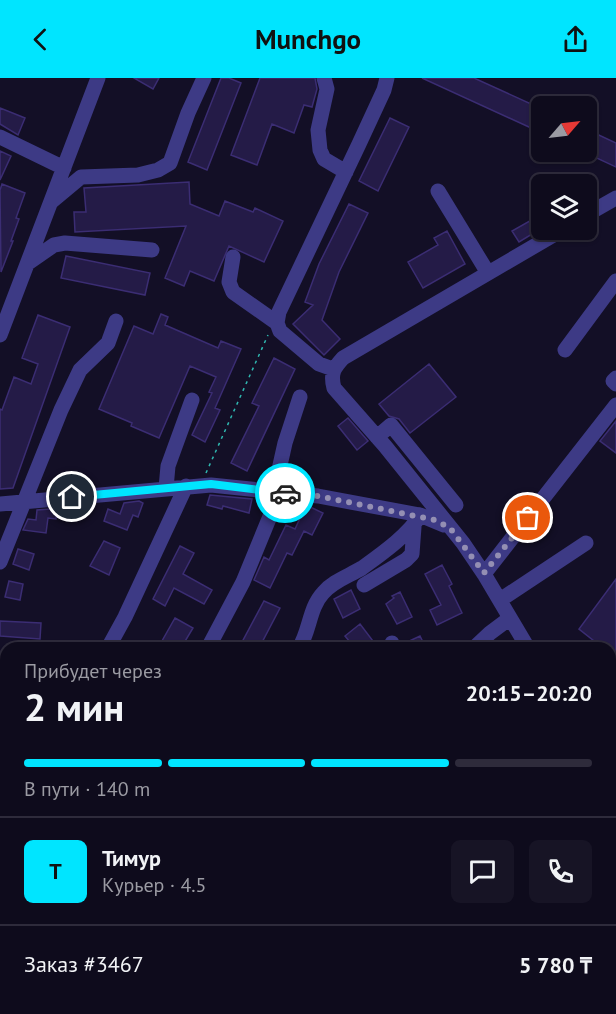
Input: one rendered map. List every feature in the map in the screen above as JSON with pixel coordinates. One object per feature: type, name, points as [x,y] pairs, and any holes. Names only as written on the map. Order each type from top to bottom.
[{"type":"street","points":[[0,335],[98,78]]},
{"type":"street","points":[[51,202],[81,177],[138,175],[158,170],[170,163],[188,112],[204,78]]},
{"type":"street","points":[[324,78],[327,89],[318,130],[320,150],[324,159],[346,172]]},
{"type":"street","points":[[333,369],[319,364],[280,331],[277,323],[279,312],[384,90],[387,78]]},
{"type":"street","points":[[0,137],[64,168]]},
{"type":"street","points":[[438,191],[488,273]]},
{"type":"street","points":[[597,209],[616,198]]},
{"type":"street","points":[[524,642],[484,573],[450,528],[334,388],[331,378],[333,369],[343,357],[545,240]]},
{"type":"street","points":[[28,263],[54,245],[65,243],[152,250]]},
{"type":"street","points":[[233,257],[229,282],[233,292],[277,323]]},
{"type":"street","points":[[565,350],[616,281]]},
{"type":"street","points":[[0,562],[61,410],[80,370],[108,343],[116,321]]},
{"type":"street","points":[[616,378],[613,381],[616,384]]},
{"type":"street","points":[[211,642],[243,582],[277,492],[285,443],[300,397]]},
{"type":"street","points":[[166,488],[168,466],[192,400]]},
{"type":"street","points":[[484,573],[616,405]]},
{"type":"street","points":[[377,438],[391,425],[456,505]]},
{"type":"street","points":[[0,504],[203,485],[318,496],[417,521],[435,520],[450,528]]},
{"type":"street","points":[[111,642],[186,486]]},
{"type":"street","points":[[364,585],[412,554],[417,521]]},
{"type":"street","points":[[303,642],[314,607],[322,593],[335,582],[362,567],[417,521]]},
{"type":"street","points":[[500,600],[586,543]]},
{"type":"street","points":[[480,642],[510,618]]},
{"type":"path","points":[[203,485],[204,477],[269,333],[277,323]]},
{"type":"building","points":[[134,78],[159,78],[153,89]]},
{"type":"building","points":[[221,78],[229,78],[241,83],[207,170],[188,162]]},
{"type":"building","points":[[260,78],[315,78],[317,89],[312,107],[304,105],[294,133],[272,124],[257,165],[231,155]]},
{"type":"building","points":[[422,78],[474,78],[531,104],[531,128]]},
{"type":"building","points":[[0,108],[25,118],[18,135],[0,124]]},
{"type":"building","points":[[390,118],[409,127],[378,191],[359,181]]},
{"type":"building","points":[[597,134],[616,143],[616,167],[597,158]]},
{"type":"building","points":[[0,151],[11,156],[0,180]]},
{"type":"building","points":[[189,182],[190,204],[219,216],[225,201],[253,212],[255,208],[283,221],[264,262],[229,246],[214,281],[190,271],[184,286],[165,278],[186,226],[75,232],[74,212],[86,212],[84,188]]},
{"type":"building","points":[[2,184],[25,193],[16,218],[19,219],[11,241],[13,241],[1,272],[0,190]]},
{"type":"building","points":[[349,204],[368,213],[339,272],[322,320],[340,339],[324,355],[293,324],[313,305],[305,302],[319,264]]},
{"type":"building","points":[[531,220],[531,235],[519,242],[512,231]]},
{"type":"building","points":[[447,231],[465,264],[423,288],[408,262],[438,245],[434,238]]},
{"type":"building","points":[[66,256],[150,273],[145,295],[61,278]]},
{"type":"building","points":[[161,314],[168,317],[165,325],[218,348],[221,341],[241,349],[215,408],[220,410],[205,442],[192,435],[212,393],[209,392],[216,377],[190,366],[159,438],[99,409],[134,326],[153,334]]},
{"type":"building","points":[[38,315],[70,327],[13,488],[0,489],[0,409],[2,410],[14,377],[31,384],[38,364],[22,358]]},
{"type":"building","points":[[274,358],[295,369],[247,471],[231,463],[259,406],[252,403]]},
{"type":"building","points":[[429,364],[456,397],[410,433],[399,419],[389,416],[379,404]]},
{"type":"building","points":[[348,418],[368,441],[357,450],[338,426]]},
{"type":"building","points":[[616,421],[616,453],[600,441]]},
{"type":"building","points":[[210,495],[252,499],[249,513],[223,506],[222,509],[207,505]]},
{"type":"building","points":[[139,501],[143,503],[138,517],[133,515],[127,530],[104,521],[108,509],[120,514],[124,503]]},
{"type":"building","points":[[306,505],[323,513],[312,535],[304,531],[292,555],[287,553],[270,588],[254,580],[264,557],[269,560],[286,525],[295,529]]},
{"type":"building","points":[[76,507],[73,520],[48,518],[46,533],[23,530],[28,519],[36,520],[37,510]]},
{"type":"building","points":[[104,541],[120,548],[109,575],[90,566]]},
{"type":"building","points":[[180,546],[194,553],[183,574],[212,590],[204,604],[174,588],[165,606],[153,599]]},
{"type":"building","points":[[18,549],[34,554],[29,570],[13,564]]},
{"type":"building","points":[[442,565],[452,584],[449,586],[462,613],[437,625],[430,610],[441,605],[425,574]]},
{"type":"building","points":[[616,579],[616,642],[595,642],[579,629]]},
{"type":"building","points":[[9,581],[23,584],[20,600],[5,597]]},
{"type":"building","points":[[351,590],[360,609],[343,618],[334,599]]},
{"type":"building","points":[[400,592],[412,617],[397,624],[386,604],[394,598],[392,596]]},
{"type":"building","points":[[264,601],[280,608],[262,642],[242,642]]},
{"type":"building","points":[[175,618],[193,628],[185,642],[161,642]]},
{"type":"building","points":[[0,621],[41,623],[40,639],[0,636]]},
{"type":"building","points":[[360,624],[373,641],[350,642],[345,636]]},
{"type":"building","points":[[420,636],[423,642],[407,642]]},
{"type":"way so far","points":[[285,493],[318,496],[420,515],[435,520],[450,528],[484,573],[528,518]]},
{"type":"route","points":[[72,497],[211,484],[285,493]]}]
